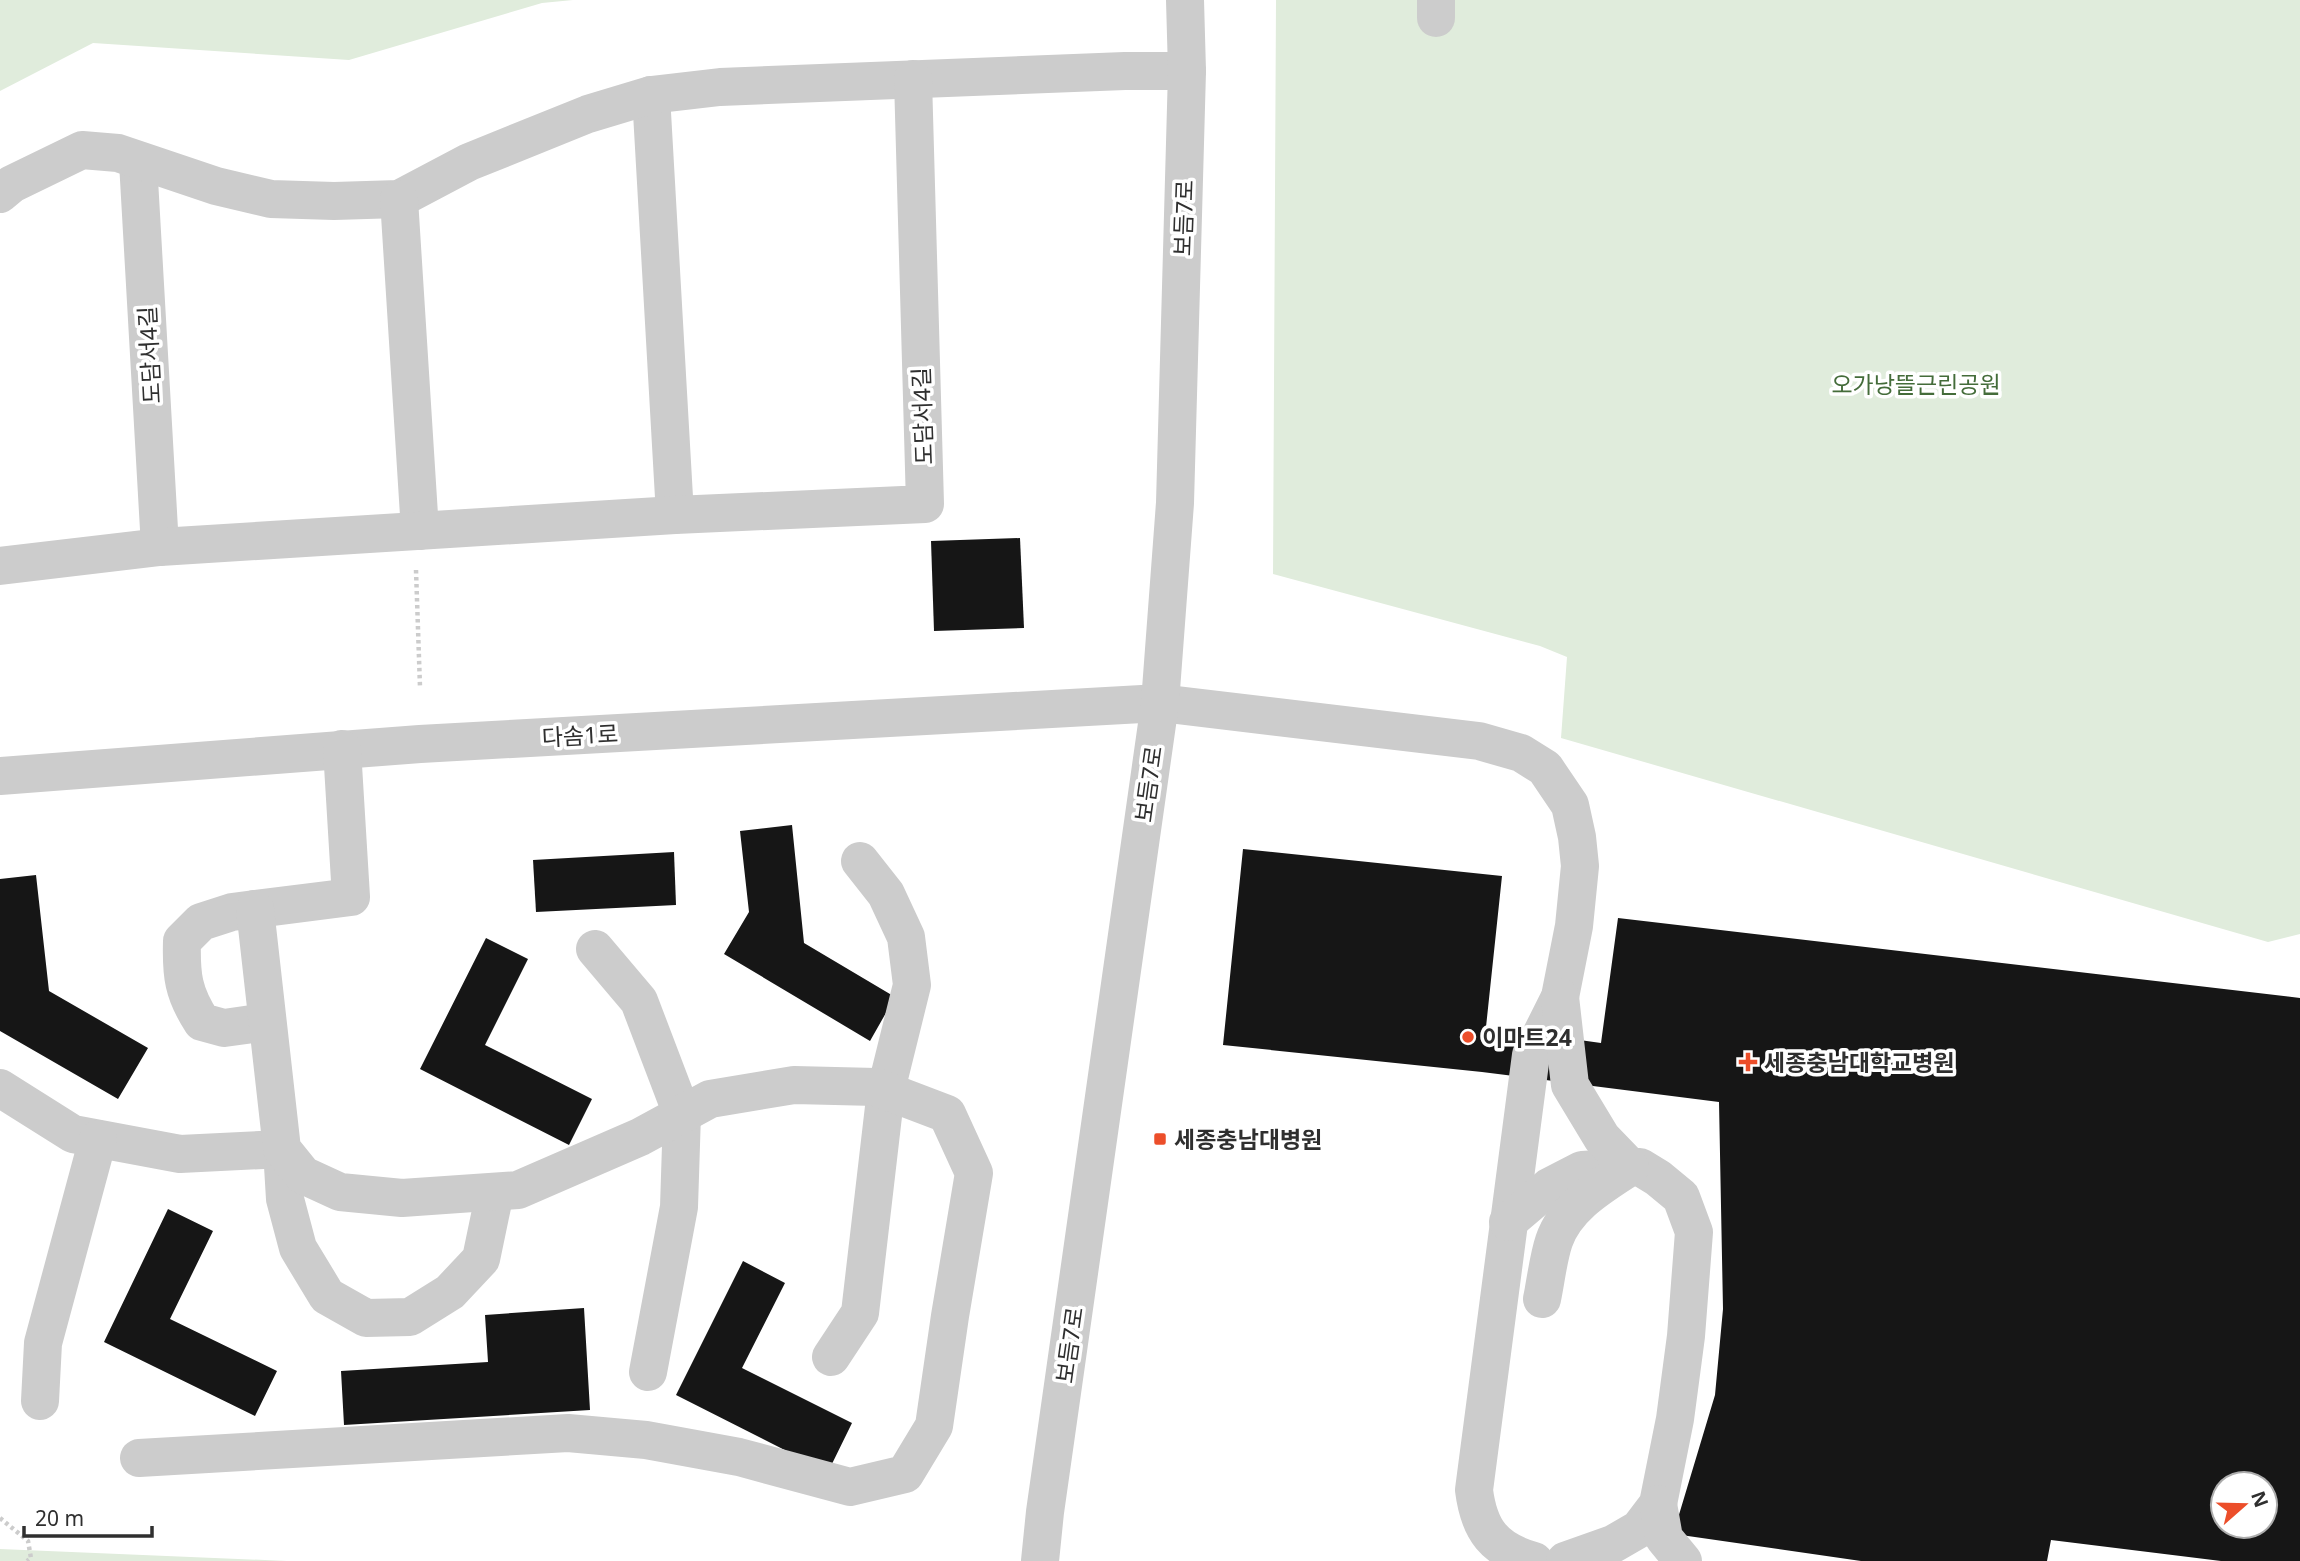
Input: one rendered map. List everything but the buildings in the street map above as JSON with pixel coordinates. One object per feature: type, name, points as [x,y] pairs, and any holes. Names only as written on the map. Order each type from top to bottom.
[{"type":"street","name":"보듬7로","points":[[1040,1561],[1160,703],[1175,503],[1187,71],[1185,0]]},
{"type":"street","points":[[0,194],[12,184],[82,150],[118,153],[138,162],[216,186],[271,199],[399,199],[469,162],[588,114],[651,95],[720,86],[1187,71]]},
{"type":"street","name":"도담서4길","points":[[0,566],[160,547],[675,514],[925,504],[913,79]]},
{"type":"street","points":[[651,95],[675,514]]},
{"type":"street","name":"도담서4길","points":[[138,162],[160,547]]},
{"type":"street","points":[[399,199],[421,531]]},
{"type":"street","name":"다솜1로","points":[[0,776],[342,749],[1160,703],[1479,741],[1521,753],[1545,768],[1570,805],[1580,866],[1574,926],[1560,997]]},
{"type":"street","points":[[267,1022],[224,1028],[202,1022],[189,1002],[181,966],[182,941],[201,922],[232,912],[351,897],[342,749]]},
{"type":"street","points":[[831,1357],[860,1313],[886,1090],[912,985],[906,937],[886,894],[860,861]]},
{"type":"street","points":[[255,909],[282,1149],[285,1199],[298,1248],[327,1296],[366,1318],[411,1317],[450,1292],[481,1259],[495,1192]]},
{"type":"street","points":[[595,949],[639,1001],[682,1115],[679,1208],[648,1372]]},
{"type":"street","points":[[1560,997],[1570,1085],[1602,1138],[1630,1167]]},
{"type":"street","points":[[1534,1561],[1513,1555],[1497,1545],[1476,1511],[1474,1490],[1531,1055],[1560,997]]},
{"type":"street","points":[[139,1458],[568,1433],[646,1440],[739,1457],[850,1487],[905,1474],[934,1426],[974,1173],[947,1114],[876,1087],[794,1085],[710,1099],[640,1137],[518,1190],[402,1198],[340,1192],[303,1175],[282,1149]]},
{"type":"street","points":[[0,1088],[73,1134],[180,1154],[282,1149]]},
{"type":"street","points":[[40,1401],[43,1343],[98,1139]]},
{"type":"street","points":[[1542,1299],[1554,1241],[1565,1218],[1591,1193],[1630,1167]]},
{"type":"street","points":[[1508,1222],[1549,1187],[1582,1170],[1640,1167],[1681,1197],[1694,1232],[1685,1348],[1675,1419],[1658,1504],[1664,1538],[1683,1561]]},
{"type":"street","points":[[1565,1561],[1613,1544],[1639,1530],[1658,1504]]},
{"type":"path","points":[[416,568],[420,687]]},
{"type":"path","points":[[0,1518],[28,1541],[31,1558],[27,1561]]},
{"type":"green space","points":[[0,0],[573,0],[542,3],[349,60],[93,43],[0,91]]},
{"type":"green space","name":"오가낭뜰근린공원","points":[[1276,0],[2300,0],[2300,934],[2268,942],[1561,738],[1567,657],[1540,646],[1273,574]]},
{"type":"green space","points":[[0,1549],[287,1561],[0,1561]]},
{"type":"place","name":"이마트24","points":[[1468,1037]]},
{"type":"place","name":"세종충남대학교병원","points":[[1748,1062]]},
{"type":"place","name":"세종충남대병원","points":[[1160,1139]]}]
